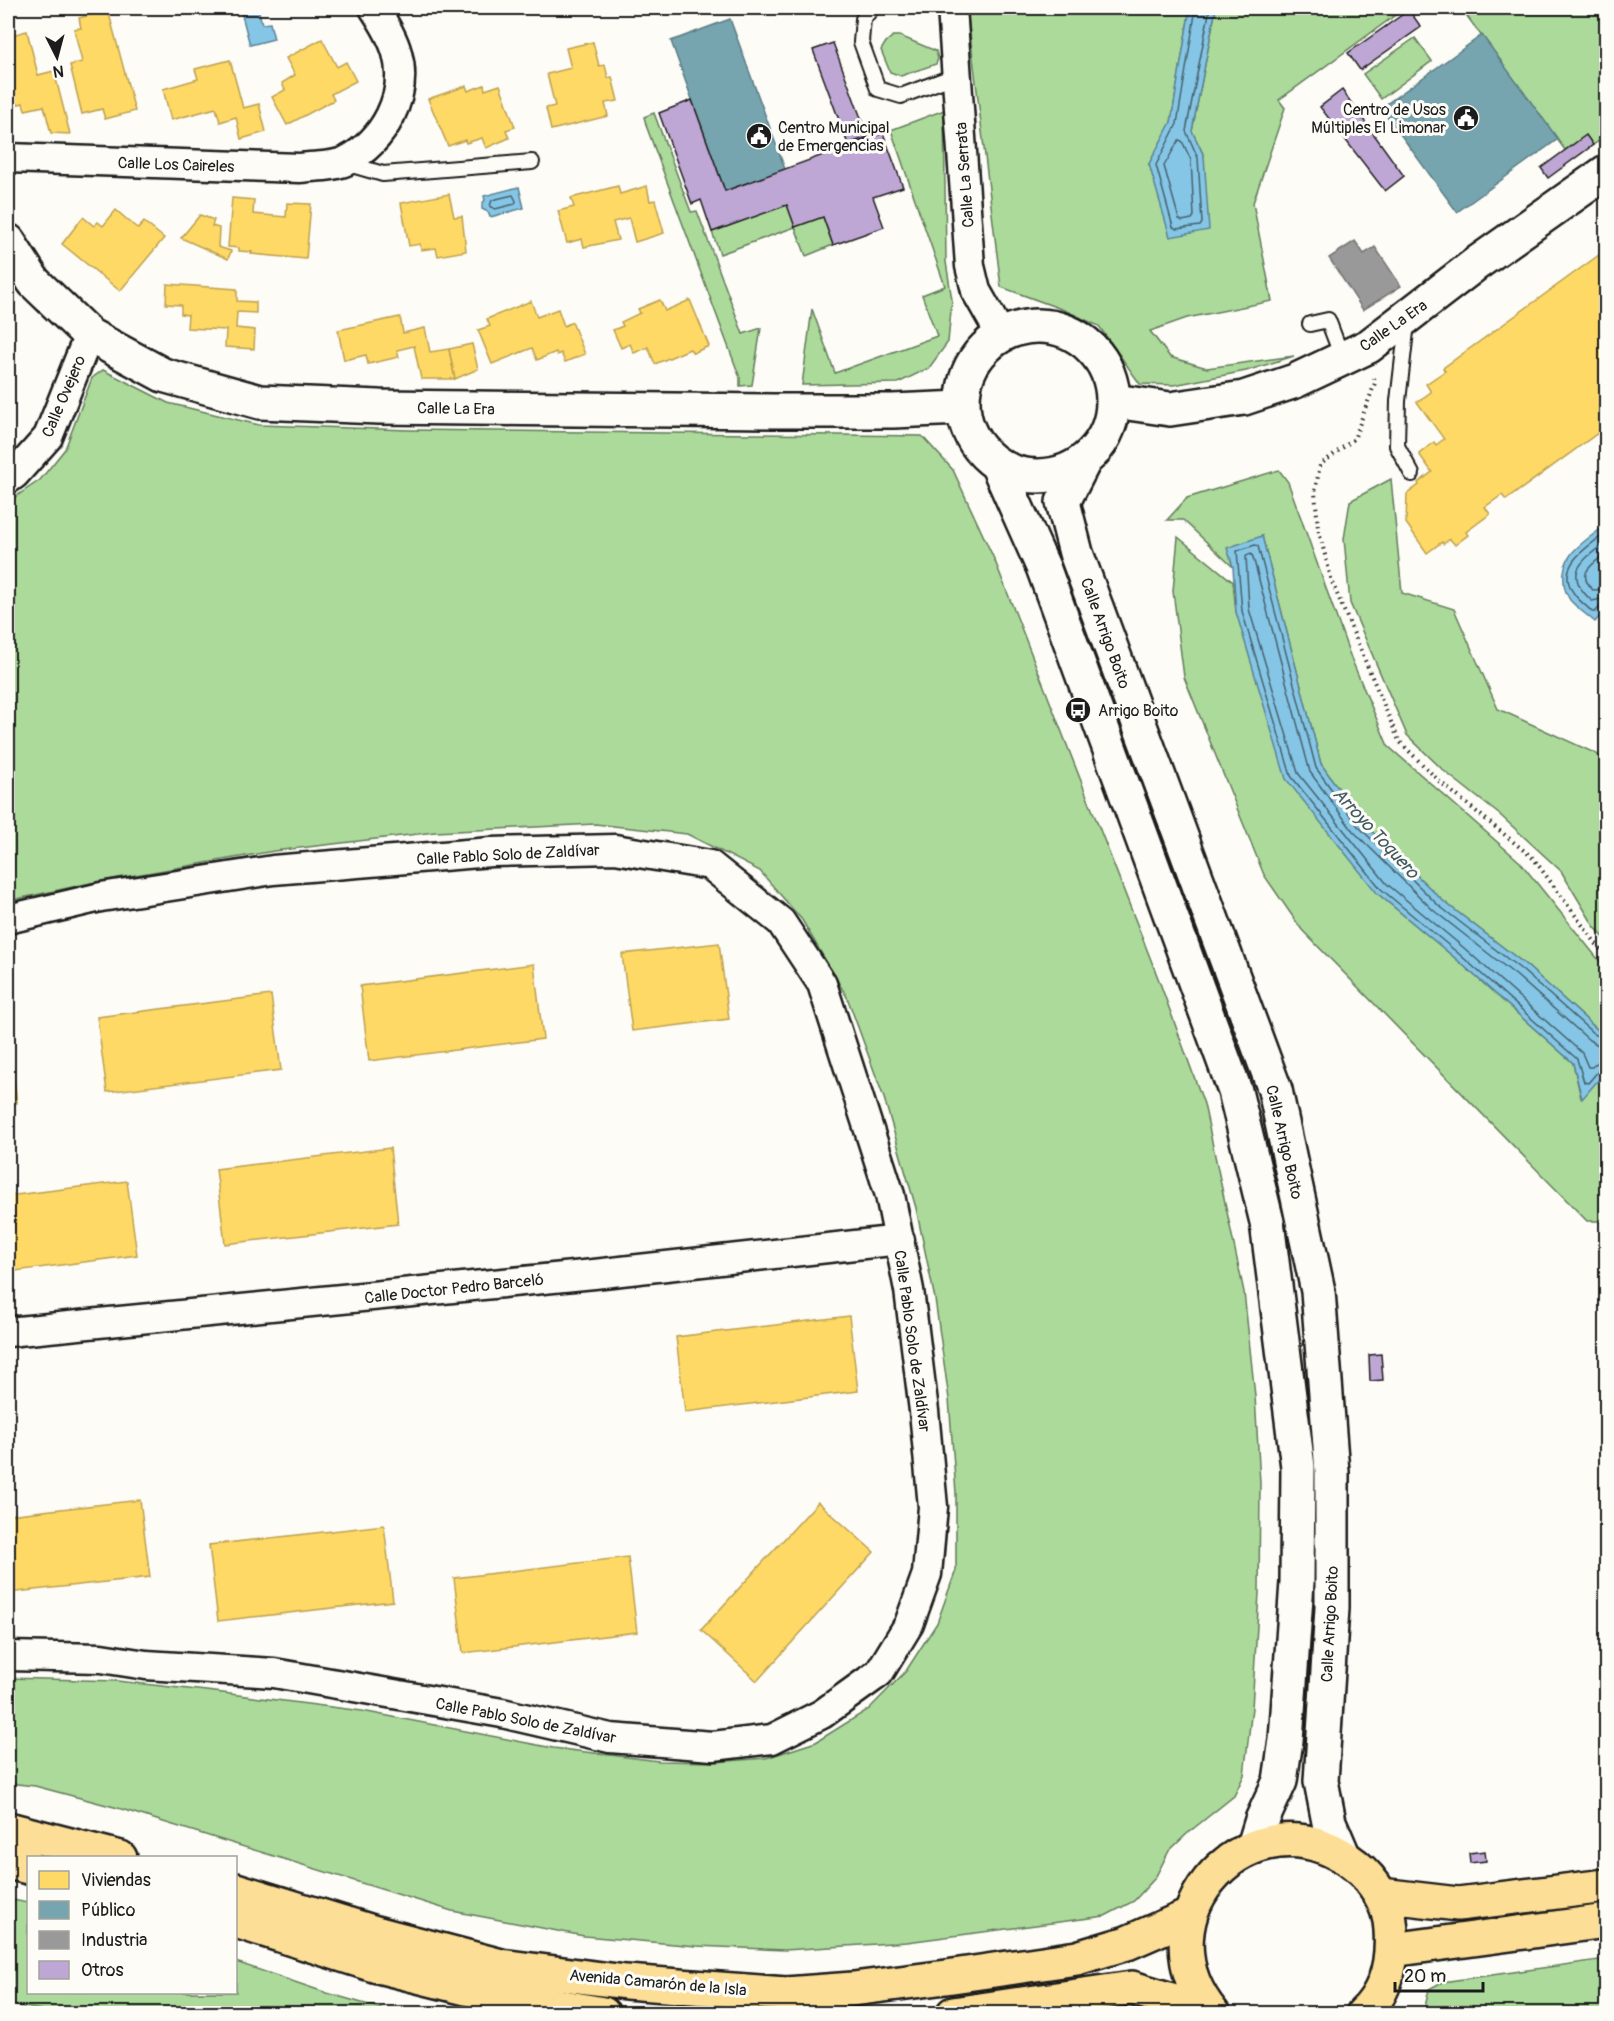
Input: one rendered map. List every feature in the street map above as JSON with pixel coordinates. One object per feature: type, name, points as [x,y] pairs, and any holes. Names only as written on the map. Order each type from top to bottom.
[{"type":"main road","name":"Calle La Era","points":[[1114,401],[1170,409],[1244,398],[1295,381],[1355,352],[1606,172]]},
{"type":"main road","name":"Calle La Era","points":[[13,264],[89,335],[163,375],[260,402],[379,407],[761,411],[893,411],[962,408]]},
{"type":"main road","points":[[1025,327],[1052,327],[1076,336],[1096,353],[1109,375],[1114,401],[1106,436],[1083,463],[1052,476],[1019,475],[998,466],[980,451],[967,431],[962,408],[965,379],[979,354],[1001,335],[1025,327]]},
{"type":"main road","name":"Calle Arrigo Boito","points":[[1083,463],[1063,502],[1076,553],[1275,1090],[1318,1291],[1332,1472],[1332,1608],[1321,1781],[1329,1822],[1343,1855]]},
{"type":"main road","points":[[998,466],[1042,567],[1235,1091],[1267,1222],[1298,1467],[1297,1582],[1286,1740],[1280,1781],[1262,1820],[1254,1846]]},
{"type":"main road","points":[[8,1829],[116,1856]]},
{"type":"main road","points":[[1212,2013],[1193,1983],[1185,1950],[1189,1916],[1203,1887],[1225,1862],[1254,1846],[1276,1841],[1299,1841],[1322,1846],[1343,1855],[1365,1873],[1381,1895],[1391,1922],[1392,1950],[1386,1980],[1371,2011]]},
{"type":"main road","points":[[8,1862],[27,1867]]},
{"type":"main road","points":[[1381,1895],[1458,1904],[1606,1886]]},
{"type":"main road","name":"Avenida Camarón de la Isla","points":[[237,1890],[379,1934],[501,1966],[626,1982],[786,1994],[853,1989],[1077,1958],[1127,1943],[1189,1916]]},
{"type":"main road","name":"Avenida Camarón de la Isla","points":[[237,1921],[385,1968],[494,1995],[603,2013]]},
{"type":"main road","points":[[1392,1950],[1606,1921]]},
{"type":"main road","points":[[953,2013],[1132,1988],[1212,2013]]},
{"type":"street","name":"Calle Los Caireles","points":[[8,158],[300,168],[343,162],[369,146],[389,118],[400,85],[397,52],[374,8]]},
{"type":"street","name":"Calle La Serrata","points":[[952,8],[970,266],[975,291],[1001,335]]},
{"type":"street","name":"Calle Ovejero","points":[[8,479],[48,437],[89,335]]},
{"type":"street","name":"Calle Pablo Solo de Zaldívar","points":[[8,919],[101,897],[273,870],[491,852],[615,849],[710,866],[781,922],[822,984],[890,1195],[900,1240],[923,1400],[933,1507],[927,1574],[909,1624],[879,1673],[822,1714],[772,1739],[713,1746],[610,1738],[502,1713],[274,1672],[146,1665],[101,1658],[8,1656]]},
{"type":"street","name":"Calle Doctor Pedro Barceló","points":[[8,1332],[594,1274],[900,1240]]},
{"type":"lane","points":[[872,8],[863,19],[861,42],[878,88],[901,96],[957,75]]},
{"type":"lane","name":"Calle Los Caireles","points":[[343,162],[382,174],[532,162]]},
{"type":"lane","points":[[1408,315],[1398,401],[1397,446],[1412,474]]},
{"type":"lane","points":[[1310,324],[1328,321],[1355,352]]},
{"type":"path","points":[[1355,352],[1375,383],[1354,438],[1320,465],[1315,492],[1318,528],[1332,582],[1399,741],[1439,781],[1533,858],[1606,957]]},
{"type":"green space","points":[[971,8],[1190,8],[1171,123],[1149,164],[1204,156],[1192,131],[1216,8],[1405,8],[1279,100],[1285,108],[1253,203],[1272,301],[1187,318],[1150,331],[1170,357],[1207,368],[1294,356],[1246,371],[1174,385],[1140,384],[1099,326],[1064,310],[1001,287],[968,17]]},
{"type":"green space","points":[[1461,8],[1606,8],[1606,136],[1593,145],[1586,136],[1565,150]]},
{"type":"green space","points":[[893,36],[900,36],[936,51],[938,59],[936,64],[901,76],[890,72],[881,50]]},
{"type":"green space","points":[[1415,38],[1432,61],[1381,99],[1363,74]]},
{"type":"green space","points":[[944,110],[946,262],[952,300],[948,342],[929,368],[898,383],[802,385],[812,309],[835,373],[937,336],[922,295],[945,286],[891,130]]},
{"type":"green space","points":[[654,113],[691,212],[697,211],[743,334],[761,328],[752,385],[740,386],[740,378],[647,128],[644,117]]},
{"type":"green space","points":[[787,205],[823,217],[833,245],[806,256],[795,227],[720,254],[712,232]]},
{"type":"green space","points":[[103,370],[168,403],[259,425],[409,430],[922,436],[953,470],[995,561],[1160,983],[1204,1104],[1244,1292],[1255,1396],[1260,1483],[1259,1593],[1252,1708],[1244,1775],[1234,1796],[1169,1851],[1155,1878],[1134,1901],[1105,1916],[907,1942],[785,1950],[696,1946],[584,1936],[452,1911],[118,1808],[35,1786],[8,1783],[8,1678],[117,1681],[215,1692],[362,1711],[553,1748],[659,1761],[715,1762],[766,1758],[816,1742],[869,1709],[906,1671],[937,1623],[956,1570],[956,1493],[949,1399],[935,1299],[916,1208],[884,1098],[847,997],[802,920],[760,871],[687,834],[595,824],[435,832],[274,851],[95,882],[8,901],[8,502],[40,480],[65,449],[92,378]]},
{"type":"green space","points":[[1279,470],[1288,482],[1351,658],[1388,746],[1520,862],[1606,969],[1606,1034],[1598,1030],[1526,965],[1442,900],[1362,822],[1321,764],[1262,536],[1233,567],[1183,520],[1167,520],[1187,498]]},
{"type":"green space","points":[[1391,479],[1402,593],[1454,609],[1498,709],[1597,754],[1606,764],[1606,940],[1594,926],[1561,871],[1500,815],[1444,771],[1407,735],[1350,603],[1344,539],[1350,501]]},
{"type":"green space","points":[[1178,537],[1233,582],[1236,612],[1377,893],[1455,958],[1573,1063],[1581,1098],[1606,1071],[1606,1221],[1587,1221],[1302,930],[1264,875],[1184,677],[1173,591]]},
{"type":"green space","points":[[8,1899],[27,1903],[27,1994],[237,1994],[237,1962],[327,1993],[397,2013],[64,2014],[8,2004]]},
{"type":"green space","points":[[1606,1959],[1606,2013],[1435,2014],[1425,2007],[1429,1989],[1442,1982]]},
{"type":"water","points":[[240,8],[258,8],[262,24],[270,23],[274,39],[250,45]]},
{"type":"water","points":[[1190,8],[1216,8],[1192,131],[1204,156],[1209,230],[1170,237],[1149,164],[1171,122]]},
{"type":"water","points":[[519,187],[524,208],[490,217],[488,212],[482,209],[484,196]]},
{"type":"water","points":[[1606,525],[1606,609],[1595,622],[1570,600],[1565,587],[1564,572],[1566,563],[1576,548]]},
{"type":"water","points":[[1262,536],[1321,764],[1362,822],[1442,900],[1526,965],[1598,1030],[1606,1034],[1606,1071],[1582,1099],[1573,1063],[1455,958],[1377,893],[1286,779],[1236,612],[1233,567],[1227,548]]},
{"type":"building: Viviendas","points":[[108,10],[135,111],[105,119],[102,109],[82,114],[70,65],[82,62],[74,29],[81,28],[79,18]]},
{"type":"building: Viviendas","points":[[27,31],[38,75],[54,71],[70,134],[51,133],[44,106],[25,110],[23,103],[8,107],[8,36]]},
{"type":"building: Viviendas","points":[[322,39],[337,67],[346,62],[356,81],[331,94],[334,100],[287,125],[272,97],[285,90],[282,83],[295,75],[286,58]]},
{"type":"building: Viviendas","points":[[593,42],[599,66],[605,65],[608,78],[612,77],[618,101],[605,103],[608,116],[551,130],[546,108],[555,106],[547,74],[571,68],[566,48]]},
{"type":"building: Viviendas","points":[[230,60],[243,108],[259,104],[266,132],[241,139],[236,117],[220,122],[216,108],[171,120],[163,89],[198,79],[195,69]]},
{"type":"building: Viviendas","points":[[484,85],[485,90],[500,85],[515,127],[506,130],[509,138],[486,148],[482,138],[466,143],[465,140],[448,146],[428,99],[466,86],[468,91]]},
{"type":"building: Viviendas","points":[[618,186],[620,194],[647,186],[650,201],[655,200],[664,233],[635,242],[629,218],[613,222],[618,240],[584,247],[582,239],[567,243],[558,211],[574,207],[571,198]]},
{"type":"building: Viviendas","points":[[449,194],[454,217],[462,216],[466,251],[438,256],[436,248],[421,250],[420,244],[409,246],[401,203]]},
{"type":"building: Viviendas","points":[[232,198],[254,200],[253,214],[286,217],[287,203],[311,204],[306,259],[251,254],[252,252],[239,251],[239,248],[228,247]]},
{"type":"building: Viviendas","points":[[116,210],[138,229],[144,222],[164,238],[120,291],[62,244],[83,217],[94,226],[98,222],[103,226]]},
{"type":"building: Viviendas","points":[[200,215],[214,220],[212,226],[219,228],[218,247],[231,251],[228,259],[181,238]]},
{"type":"building: Viviendas","points":[[1606,250],[1606,427],[1506,500],[1502,495],[1485,507],[1490,514],[1466,532],[1468,535],[1455,545],[1450,539],[1427,553],[1406,523],[1407,494],[1432,472],[1419,454],[1434,442],[1436,445],[1444,439],[1417,402],[1431,392],[1426,384],[1445,371],[1443,368]]},
{"type":"building: Viviendas","points":[[167,284],[237,289],[237,301],[256,302],[256,313],[237,312],[236,328],[255,330],[254,349],[225,347],[226,330],[187,328],[188,315],[181,314],[181,305],[166,304]]},
{"type":"building: Viviendas","points":[[660,300],[665,311],[690,300],[709,346],[693,353],[690,349],[655,364],[648,347],[634,353],[630,344],[621,348],[613,330],[623,326],[621,322],[640,313],[638,309]]},
{"type":"building: Viviendas","points":[[531,301],[537,317],[558,309],[564,326],[572,322],[585,354],[565,362],[561,353],[557,355],[556,352],[537,360],[532,348],[492,364],[478,330],[490,326],[487,319]]},
{"type":"building: Viviendas","points":[[400,317],[403,333],[425,328],[430,352],[449,349],[455,379],[421,379],[414,346],[397,350],[399,357],[368,364],[366,355],[344,360],[338,330]]},
{"type":"building: Viviendas","points":[[472,344],[478,369],[455,379],[449,349]]},
{"type":"building: Viviendas","points":[[719,943],[729,1019],[632,1031],[622,954]]},
{"type":"building: Viviendas","points":[[534,964],[543,1039],[369,1061],[360,986]]},
{"type":"building: Viviendas","points":[[271,995],[281,1070],[107,1092],[97,1017]]},
{"type":"building: Viviendas","points":[[8,1029],[17,1103],[8,1104]]},
{"type":"building: Viviendas","points":[[390,1148],[398,1224],[225,1244],[216,1169]]},
{"type":"building: Viviendas","points":[[127,1181],[137,1255],[8,1272],[8,1196]]},
{"type":"building: Viviendas","points":[[849,1316],[858,1391],[685,1412],[676,1337]]},
{"type":"building: Viviendas","points":[[140,1500],[150,1577],[8,1593],[8,1515]]},
{"type":"building: Viviendas","points":[[818,1502],[874,1552],[757,1681],[701,1630]]},
{"type":"building: Viviendas","points":[[384,1525],[393,1601],[218,1621],[209,1545]]},
{"type":"building: Viviendas","points":[[628,1557],[637,1632],[463,1653],[454,1578]]},
{"type":"building: Público","points":[[730,19],[785,169],[725,191],[671,41]]},
{"type":"building: Público","name":"Centro de Usos Múltiples El Limonar","points":[[1482,35],[1558,139],[1457,212],[1381,108]]},
{"type":"building: Industria","points":[[1355,241],[1364,254],[1375,247],[1401,286],[1363,310],[1329,258]]},
{"type":"building: Otros","points":[[1409,10],[1421,27],[1360,70],[1348,53]]},
{"type":"building: Otros","points":[[833,43],[868,137],[848,144],[813,50]]},
{"type":"building: Otros","points":[[1342,90],[1404,176],[1385,191],[1320,107]]},
{"type":"building: Otros","points":[[692,100],[725,191],[883,133],[903,187],[873,197],[884,227],[833,245],[823,217],[795,227],[787,205],[712,232],[701,200],[692,204],[659,113]]},
{"type":"building: Otros","points":[[1586,135],[1593,145],[1548,178],[1541,168]]},
{"type":"building: Otros","points":[[1381,1354],[1383,1380],[1370,1381],[1369,1355]]},
{"type":"building: Otros","points":[[1485,1851],[1486,1861],[1470,1863],[1469,1853]]},
{"type":"place","name":"Centro de Usos Múltiples El Limonar","points":[[1466,118]]},
{"type":"place","name":"Centro Municipal de Emergencias","points":[[759,136]]},
{"type":"place","name":"Arrigo Boito","points":[[1078,710]]},
{"type":"water label","name":"Arroyo Toquero","points":[[1376,833]]}]
